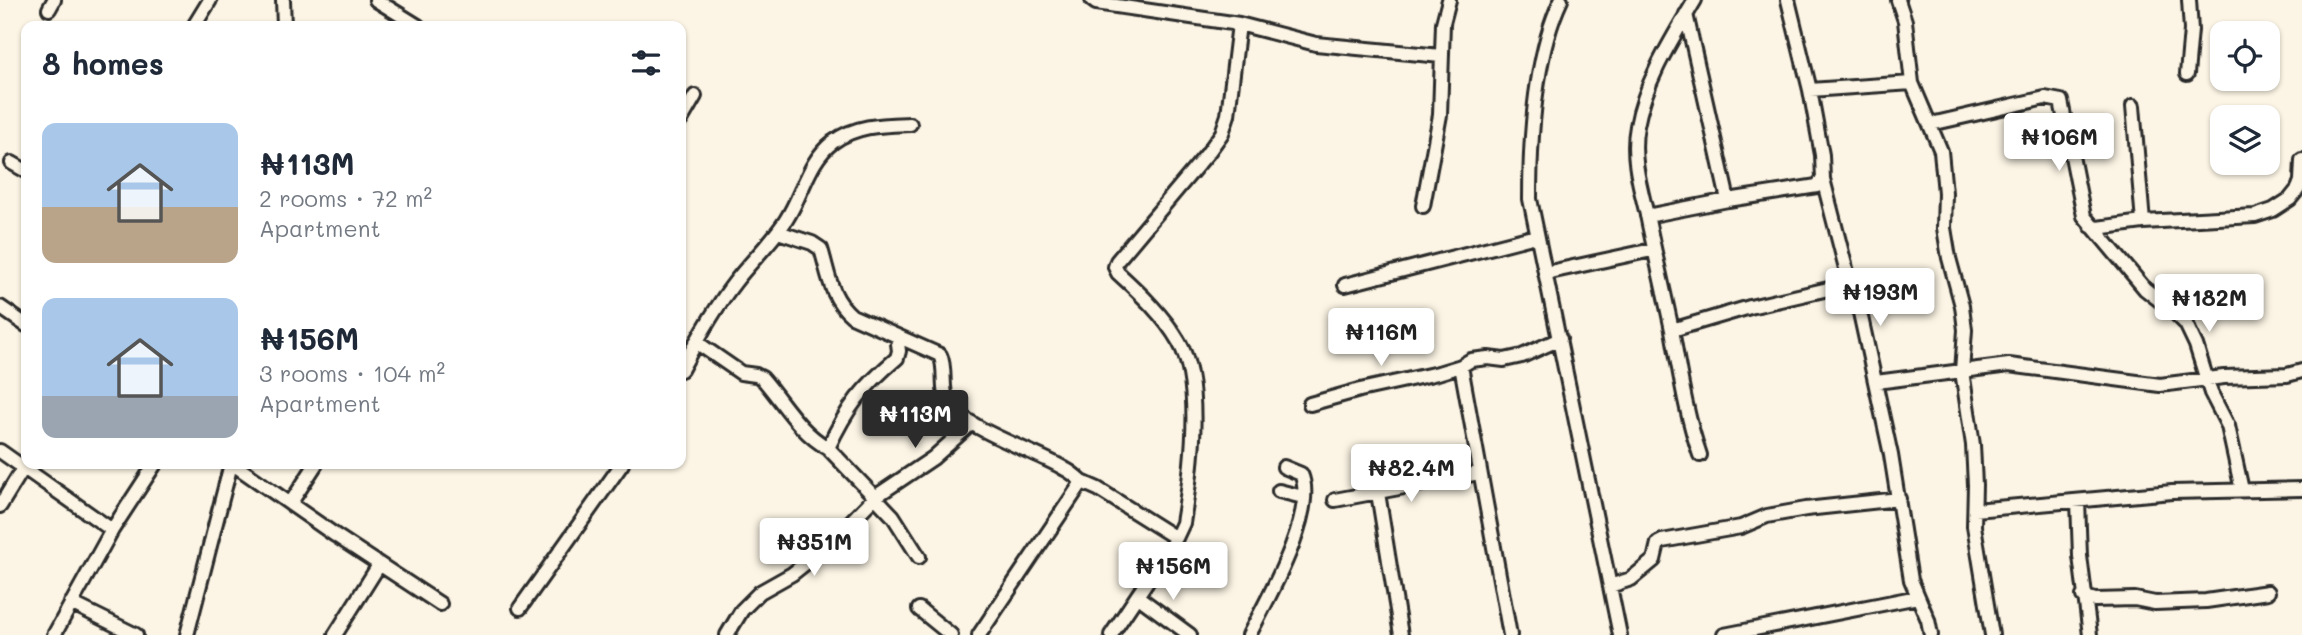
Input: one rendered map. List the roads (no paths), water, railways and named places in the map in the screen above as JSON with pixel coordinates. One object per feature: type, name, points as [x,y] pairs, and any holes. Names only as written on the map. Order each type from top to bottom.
[{"type":"street","points":[[197,21],[210,0]]},
{"type":"street","points":[[283,0],[284,21]]},
{"type":"street","points":[[376,0],[410,21]]},
{"type":"street","points":[[1092,0],[1096,3],[1239,24],[1316,44],[1441,56]]},
{"type":"street","points":[[1423,206],[1440,115],[1443,23],[1449,0]]},
{"type":"street","points":[[1561,0],[1550,23],[1540,71],[1530,163],[1530,199],[1620,635]]},
{"type":"street","points":[[1695,0],[1649,85],[1637,125],[1636,165],[1672,330],[1689,424],[1700,456]]},
{"type":"street","points":[[1788,0],[1810,90],[1824,179],[1876,382],[1899,499],[1908,568],[1931,635]]},
{"type":"street","points":[[1898,0],[1905,21],[1912,83],[1941,151],[1946,242],[1962,306],[1965,330],[1962,371],[1973,444],[1973,526],[1992,635]]},
{"type":"street","points":[[2186,74],[2191,30],[2189,0]]},
{"type":"street","points":[[1686,14],[1728,200]]},
{"type":"street","points":[[1111,635],[1176,538],[1182,523],[1194,422],[1191,382],[1180,343],[1166,322],[1118,273],[1116,261],[1222,133],[1228,115],[1239,24]]},
{"type":"street","points":[[1810,90],[1912,83]]},
{"type":"street","points":[[686,111],[695,96]]},
{"type":"street","points":[[1931,124],[2045,98],[2062,101],[2084,216],[2145,289],[2186,324],[2196,345],[2206,380],[2228,426],[2242,490]]},
{"type":"street","points":[[2133,106],[2143,222]]},
{"type":"street","points":[[686,361],[733,285],[778,232],[800,197],[814,163],[834,141],[863,128],[910,124]]},
{"type":"street","points":[[2091,226],[2097,228],[2143,222],[2255,216],[2273,210],[2290,199],[2301,181],[2302,160]]},
{"type":"street","points":[[12,163],[21,168]]},
{"type":"street","points":[[1647,216],[1817,186],[1824,179]]},
{"type":"street","points":[[778,232],[812,243],[821,249],[830,287],[844,310],[940,355],[943,361],[946,399],[949,405],[972,423],[1066,469],[1082,482],[1176,538]]},
{"type":"street","points":[[1345,285],[1536,236]]},
{"type":"street","points":[[1545,273],[1653,250]]},
{"type":"street","points":[[1672,330],[1750,307],[1850,284]]},
{"type":"street","points":[[0,307],[21,322]]},
{"type":"street","points":[[828,448],[856,397],[897,358],[900,351],[897,336]]},
{"type":"street","points":[[1310,404],[1461,366],[1471,360],[1504,360],[1522,356],[1560,339]]},
{"type":"street","points":[[696,342],[741,373],[762,378],[795,420],[817,442],[828,448],[898,522],[919,557]]},
{"type":"street","points":[[1876,382],[2009,365],[2160,385],[2287,375],[2302,371]]},
{"type":"street","points":[[1461,366],[1510,635]]},
{"type":"street","points":[[727,635],[742,610],[760,592],[786,579],[826,547],[875,497],[933,458],[972,423]]},
{"type":"street","points":[[0,452],[21,465]]},
{"type":"street","points":[[1249,635],[1291,552],[1303,498],[1304,480],[1301,474],[1284,467]]},
{"type":"street","points":[[0,506],[23,469]]},
{"type":"street","points":[[27,469],[112,530]]},
{"type":"street","points":[[54,635],[112,530],[152,469]]},
{"type":"street","points":[[187,635],[231,469]]},
{"type":"street","points":[[239,469],[440,604]]},
{"type":"street","points":[[289,504],[313,469]]},
{"type":"street","points":[[520,608],[618,469]]},
{"type":"street","points":[[1335,500],[1479,473]]},
{"type":"street","points":[[979,635],[1082,482]]},
{"type":"street","points":[[1975,510],[2172,492],[2302,489]]},
{"type":"street","points":[[1279,491],[1303,498]]},
{"type":"street","points":[[1378,493],[1401,635]]},
{"type":"street","points":[[1610,586],[1635,576],[1656,558],[1658,543],[1662,541],[1741,527],[1767,516],[1806,509],[1899,499]]},
{"type":"street","points":[[2078,500],[2083,596],[2090,635]]},
{"type":"street","points":[[335,635],[379,565]]},
{"type":"street","points":[[2083,596],[2095,600],[2135,599],[2155,603],[2206,601],[2268,592]]},
{"type":"street","points":[[1137,596],[1189,635]]},
{"type":"street","points":[[1724,635],[1918,597]]},
{"type":"street","points":[[71,603],[136,635]]},
{"type":"street","points":[[919,609],[951,635]]}]
